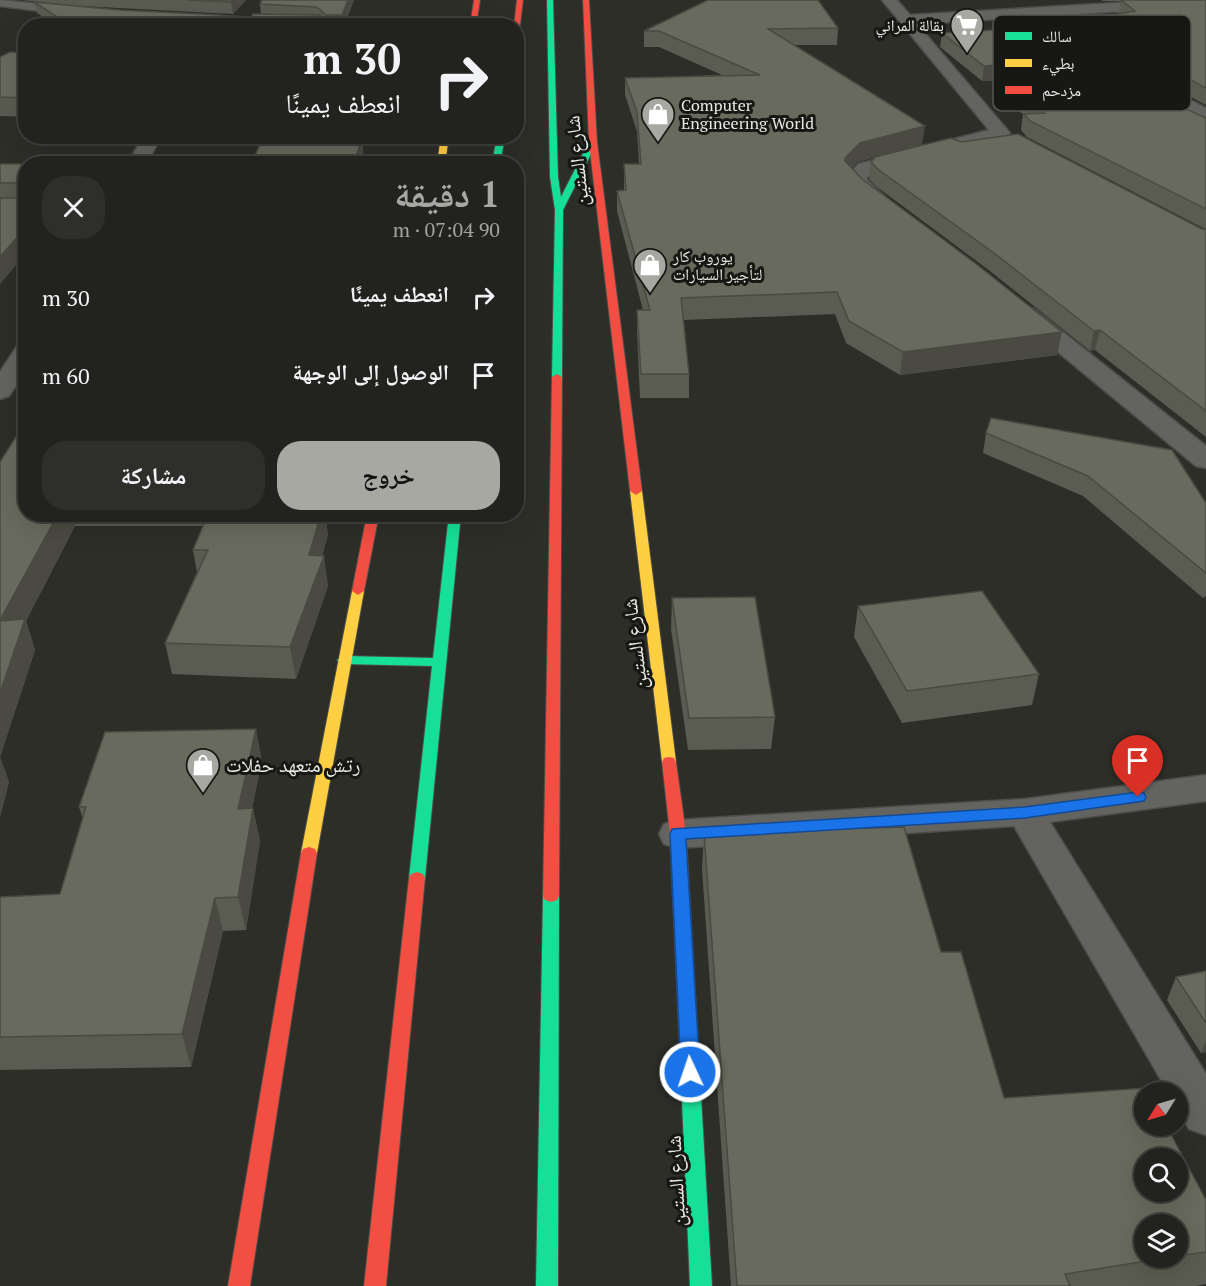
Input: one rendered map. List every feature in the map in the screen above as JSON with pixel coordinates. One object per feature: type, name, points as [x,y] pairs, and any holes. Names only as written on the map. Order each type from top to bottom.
[{"type":"main road","points":[[474,18],[477,0]]},
{"type":"main road","points":[[518,18],[520,0]]},
{"type":"main road","name":"شارع الستين","points":[[547,1286],[559,210],[554,177],[550,0]]},
{"type":"main road","name":"شارع الستين","points":[[586,0],[593,142],[678,834],[701,1286]]},
{"type":"main road","points":[[559,210],[593,142]]},
{"type":"main road","points":[[239,1286],[319,789],[371,522]]},
{"type":"main road","points":[[375,1286],[454,522]]},
{"type":"main road","points":[[344,660],[440,662]]},
{"type":"street","points":[[889,0],[1001,133],[1022,144]]},
{"type":"street","points":[[0,2],[100,13]]},
{"type":"street","points":[[908,20],[1206,2]]},
{"type":"street","points":[[69,18],[77,12]]},
{"type":"street","points":[[159,17],[176,18]]},
{"type":"street","points":[[966,90],[989,87]]},
{"type":"street","points":[[1191,108],[1206,116]]},
{"type":"street","points":[[897,214],[868,193],[855,179],[865,168],[1001,133]]},
{"type":"street","points":[[1009,300],[1206,460]]},
{"type":"street","points":[[0,348],[18,349]]},
{"type":"street","points":[[0,391],[18,362]]},
{"type":"street","points":[[678,834],[1025,812],[1206,788]]},
{"type":"street","points":[[1025,812],[1206,1116]]},
{"type":"building","points":[[186,0],[234,0],[231,2]]},
{"type":"building","points":[[262,0],[348,0],[342,15],[326,15],[317,7],[260,4]]},
{"type":"building","points":[[708,0],[818,0],[838,28],[768,29],[925,126],[860,143],[845,158],[845,161],[862,179],[975,263],[1062,332],[903,352],[849,321],[837,292],[681,298],[689,374],[641,374],[637,310],[650,310],[617,191],[626,190],[624,164],[641,164],[637,112],[625,78],[760,75],[659,31],[644,31]]},
{"type":"building","points":[[1121,0],[1206,0],[1206,88],[1191,80],[1191,15],[1111,15],[1135,11]]},
{"type":"building","points":[[34,2],[119,10],[220,15],[217,18],[59,18]]},
{"type":"building","points":[[253,14],[320,15],[316,18],[251,18]]},
{"type":"building","points":[[993,30],[993,65],[984,66],[942,33]]},
{"type":"building","points":[[10,52],[18,52],[18,98],[0,97],[0,57]]},
{"type":"building","points":[[1042,111],[1191,111],[1206,118],[1206,209],[1030,121],[1024,114],[1045,113]]},
{"type":"building","points":[[1018,134],[1202,229],[1206,229],[1206,411],[1100,330],[1094,331],[871,162],[875,157],[951,138],[961,142]]},
{"type":"building","points":[[260,144],[360,144],[356,156],[255,156]]},
{"type":"building","points":[[0,164],[18,164],[18,183],[0,183]]},
{"type":"building","points":[[0,198],[18,198],[18,236],[0,257]]},
{"type":"building","points":[[991,418],[1172,450],[1206,503],[1206,573],[1088,476],[986,433]]},
{"type":"building","points":[[18,434],[18,522],[54,522],[0,620],[0,462]]},
{"type":"building","points":[[205,522],[319,522],[309,555],[324,556],[290,647],[165,643],[208,550],[193,550]]},
{"type":"building","points":[[982,591],[1039,674],[907,691],[858,606]]},
{"type":"building","points":[[755,597],[775,717],[689,718],[672,598]]},
{"type":"building","points":[[25,619],[0,693],[0,621]]},
{"type":"building","points":[[256,729],[238,809],[253,808],[238,897],[215,898],[182,1034],[0,1037],[0,897],[60,894],[86,807],[79,807],[105,732]]},
{"type":"building","points":[[904,827],[941,952],[961,952],[1004,1098],[1134,1089],[1134,1136],[1172,1136],[1178,1148],[1134,1148],[1134,1202],[1188,1202],[1188,1166],[1206,1200],[1206,1252],[1188,1255],[1188,1214],[1134,1214],[1134,1263],[1065,1274],[1070,1286],[737,1286],[704,833]]},
{"type":"building","points":[[1206,971],[1206,1023],[1176,977]]},
{"type":"traffic: fast","points":[[550,0],[554,177],[559,210],[557,377]]},
{"type":"traffic: fast","points":[[559,210],[593,142]]},
{"type":"traffic: fast","points":[[497,156],[500,144]]},
{"type":"traffic: fast","points":[[417,878],[454,522]]},
{"type":"traffic: fast","points":[[344,660],[440,662]]},
{"type":"traffic: fast","points":[[547,1286],[551,896]]},
{"type":"traffic: fast","points":[[687,1009],[701,1286]]},
{"type":"traffic: slow","points":[[442,156],[444,144]]},
{"type":"traffic: slow","points":[[636,491],[669,762]]},
{"type":"traffic: slow","points":[[309,853],[358,591]]},
{"type":"traffic: jam","points":[[474,18],[477,0]]},
{"type":"traffic: jam","points":[[518,18],[520,0]]},
{"type":"traffic: jam","points":[[586,0],[593,142],[636,491]]},
{"type":"traffic: jam","points":[[551,896],[557,377]]},
{"type":"traffic: jam","points":[[358,591],[371,522]]},
{"type":"traffic: jam","points":[[669,762],[678,834],[687,1009]]},
{"type":"traffic: jam","points":[[239,1286],[309,853]]},
{"type":"traffic: jam","points":[[375,1286],[417,878]]},
{"type":"place","name":"بقالة المراني","points":[[967,54]]},
{"type":"place","name":"Computer Engineering World","points":[[658,143]]},
{"type":"place","name":"يوروب كار لتأجير السيارات","points":[[650,294]]},
{"type":"place","name":"رتش متعهد حفلات","points":[[203,794]]},
{"type":"route","points":[[690,1072],[678,834],[1025,812],[1138,797]]}]
